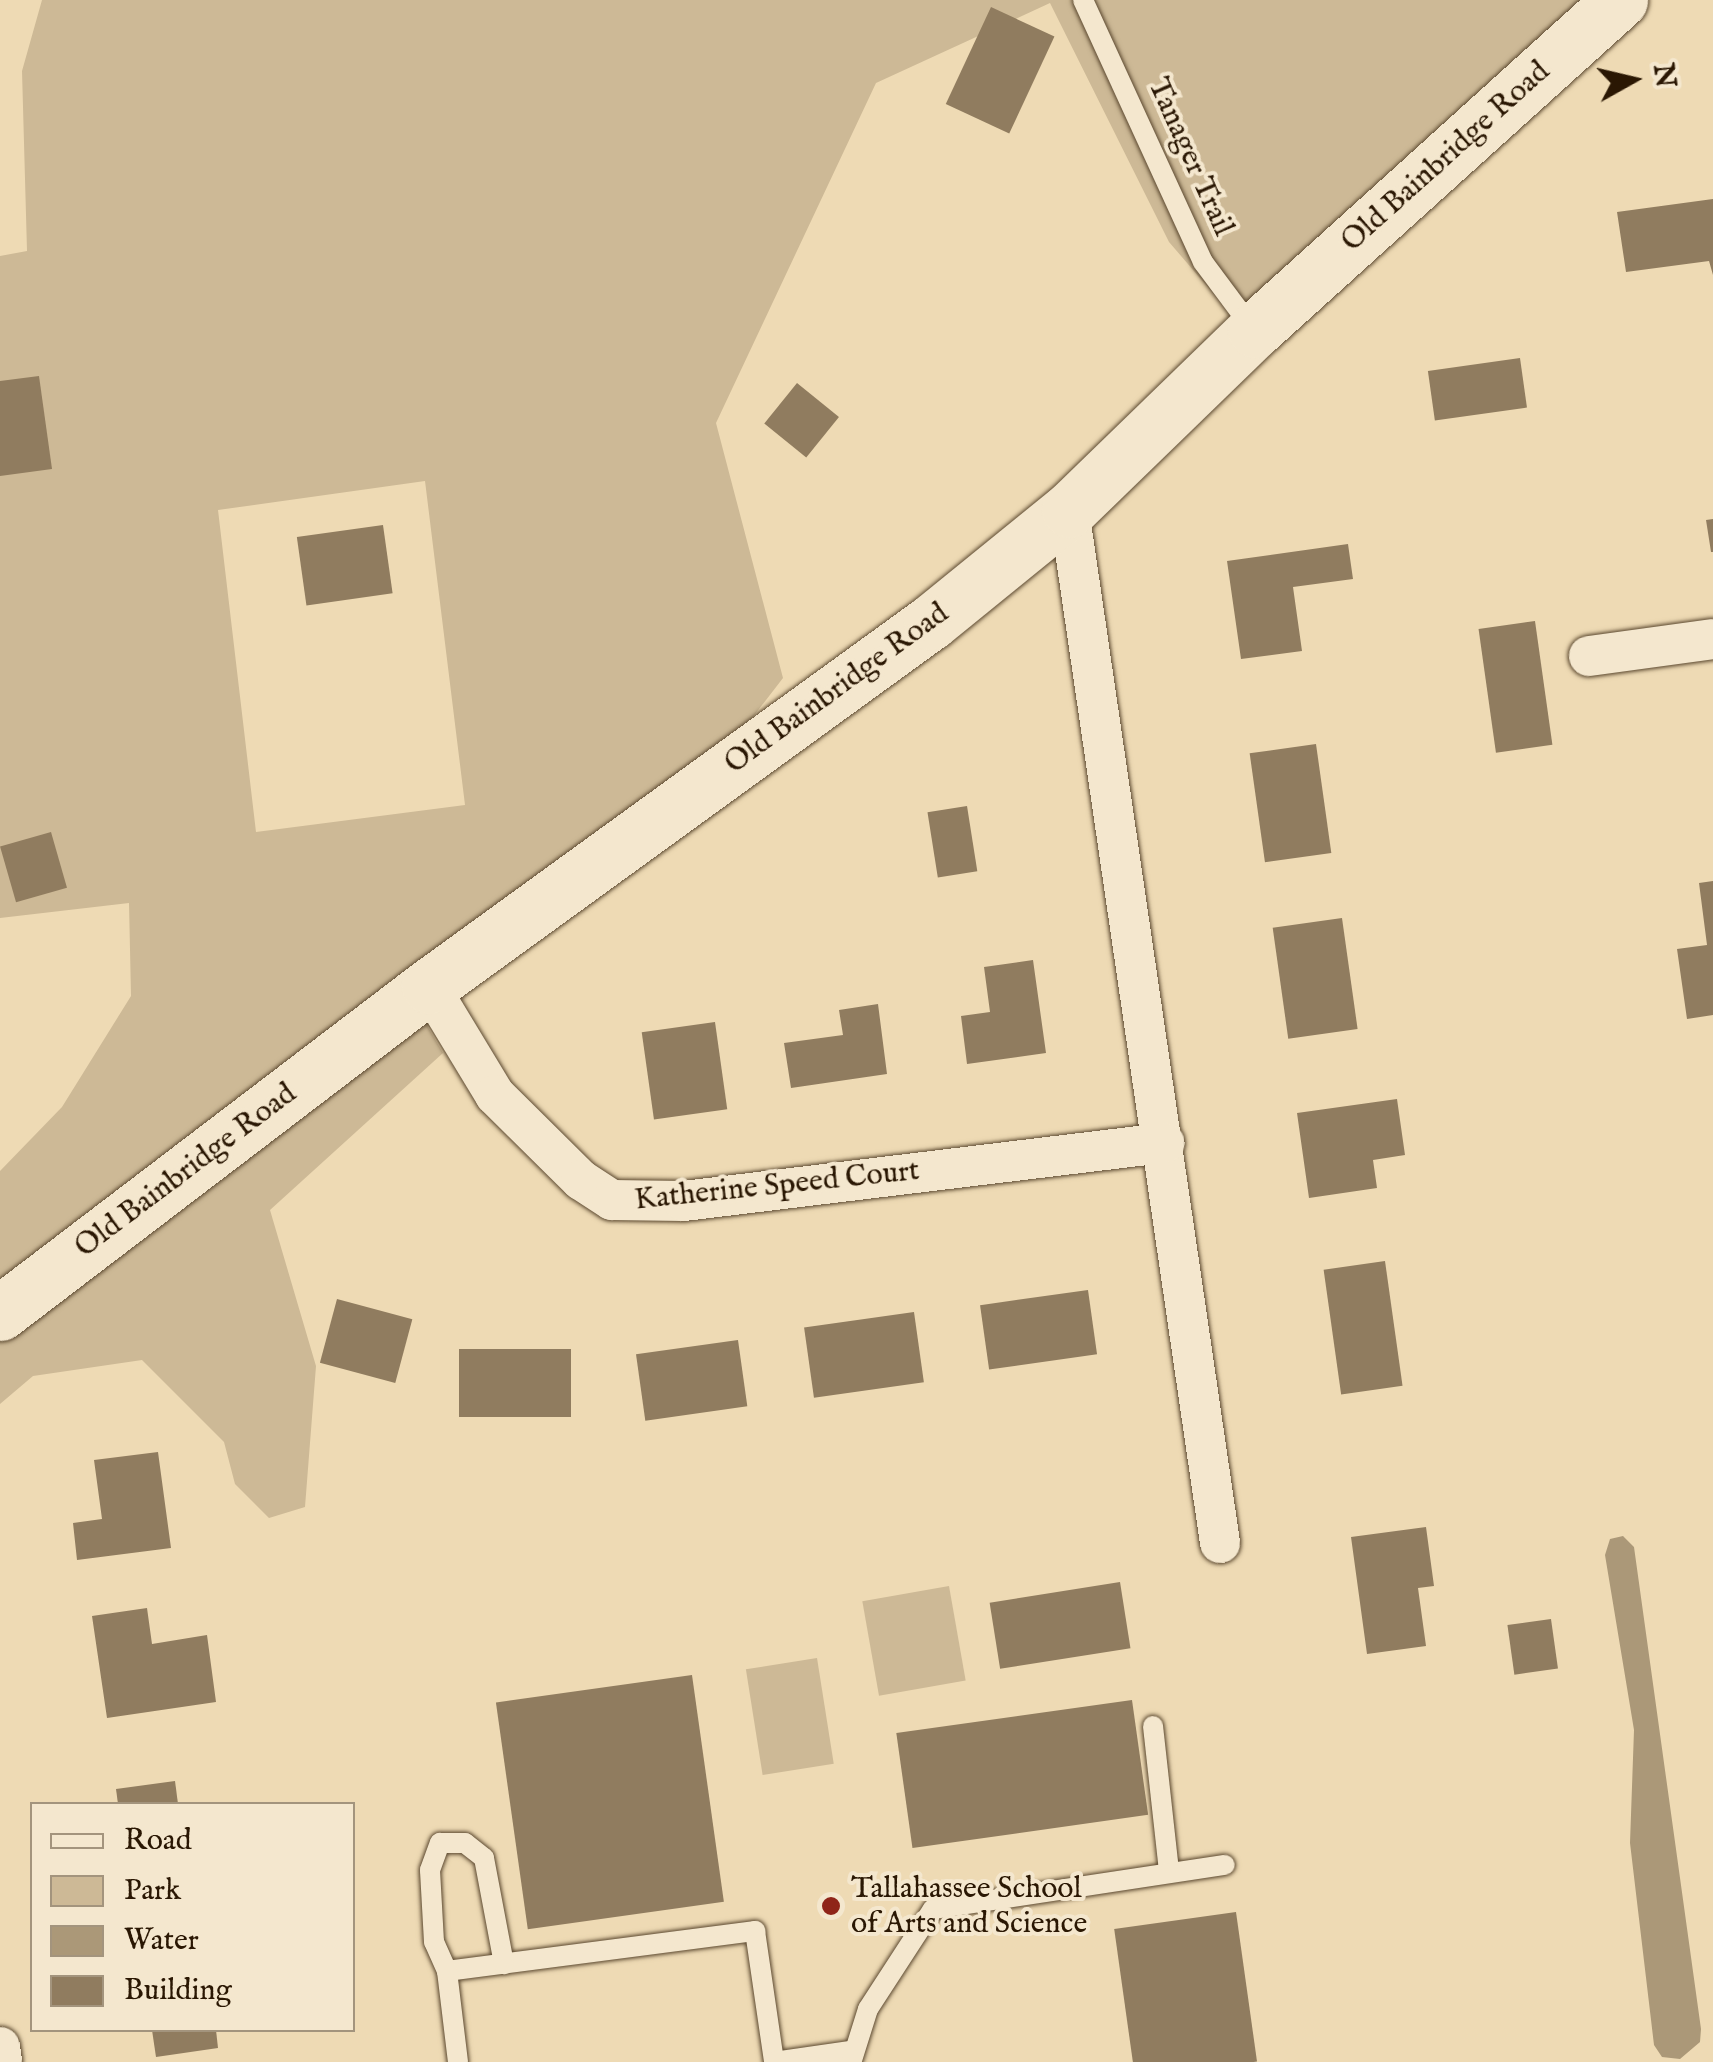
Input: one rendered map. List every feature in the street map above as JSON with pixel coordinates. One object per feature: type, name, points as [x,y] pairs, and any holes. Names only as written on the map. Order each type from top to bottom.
[{"type":"main road","name":"Old Bainbridge Road","points":[[0,1313],[430,986],[931,622],[1070,510],[1255,330],[1620,0]]},
{"type":"street","points":[[1070,510],[1220,1542]]},
{"type":"street","points":[[1590,656],[1713,638]]},
{"type":"street","name":"Katherine Speed Court","points":[[430,986],[496,1095],[582,1180],[612,1200],[684,1201],[1165,1143]]},
{"type":"street","points":[[0,2047],[2,2062]]},
{"type":"lane","name":"Tanager Trail","points":[[1083,0],[1203,262],[1255,330]]},
{"type":"lane","points":[[1153,1726],[1169,1872]]},
{"type":"lane","points":[[458,2062],[447,1971],[434,1942],[430,1870],[440,1843],[453,1840],[474,1849],[489,1868],[504,1964]]},
{"type":"lane","points":[[447,1971],[755,1931],[774,2062],[851,2056],[868,2010],[933,1909],[1225,1865]]},
{"type":"green space","points":[[42,0],[1592,0],[1237,321],[1169,242],[1050,3],[876,83],[716,423],[783,678],[735,740],[0,1288],[0,1171],[62,1107],[131,996],[129,903],[0,918],[0,256],[27,251],[22,71]],"holes":[[[425,481],[465,805],[256,832],[218,510]]]},
{"type":"green space","points":[[422,1017],[443,1053],[270,1210],[316,1366],[305,1507],[269,1518],[235,1484],[224,1442],[142,1360],[33,1376],[0,1404],[0,1339]]},
{"type":"green space","points":[[949,1586],[966,1681],[879,1696],[862,1601]]},
{"type":"green space","points":[[817,1658],[834,1764],[763,1775],[746,1669]]},
{"type":"water","points":[[1623,1536],[1634,1547],[1701,2029],[1700,2042],[1680,2059],[1662,2057],[1654,2045],[1630,1843],[1634,1730],[1605,1555],[1610,1539]]},
{"type":"building","points":[[991,7],[1054,37],[1009,134],[946,104]]},
{"type":"building","points":[[1713,199],[1713,275],[1709,261],[1626,272],[1617,212]]},
{"type":"building","points":[[1520,358],[1527,408],[1435,420],[1428,371]]},
{"type":"building","points":[[39,376],[52,469],[0,476],[0,381]]},
{"type":"building","points":[[797,383],[839,417],[806,457],[764,423]]},
{"type":"building","points":[[1713,519],[1713,552],[1711,552],[1706,520]]},
{"type":"building","points":[[383,525],[393,593],[306,605],[297,537]]},
{"type":"building","points":[[1348,544],[1353,579],[1293,587],[1302,651],[1241,659],[1227,561]]},
{"type":"building","points":[[1535,621],[1552,745],[1496,753],[1479,629]]},
{"type":"building","points":[[1316,744],[1331,853],[1265,862],[1250,753]]},
{"type":"building","points":[[967,806],[977,871],[938,877],[927,812]]},
{"type":"building","points":[[51,832],[67,888],[16,902],[0,847]]},
{"type":"building","points":[[1713,881],[1713,1015],[1687,1019],[1677,949],[1707,945],[1699,883]]},
{"type":"building","points":[[1342,918],[1358,1029],[1288,1039],[1273,928]]},
{"type":"building","points":[[1033,960],[1046,1053],[967,1064],[961,1016],[990,1012],[984,967]]},
{"type":"building","points":[[878,1004],[887,1074],[791,1088],[784,1043],[843,1035],[839,1010]]},
{"type":"building","points":[[715,1022],[727,1109],[654,1119],[642,1032]]},
{"type":"building","points":[[1397,1099],[1405,1155],[1373,1160],[1377,1188],[1309,1198],[1297,1113]]},
{"type":"building","points":[[1385,1261],[1403,1386],[1341,1394],[1324,1270]]},
{"type":"building","points":[[1088,1290],[1097,1354],[989,1370],[980,1305]]},
{"type":"building","points":[[337,1299],[412,1319],[395,1383],[320,1363]]},
{"type":"building","points":[[914,1312],[924,1382],[814,1398],[804,1327]]},
{"type":"building","points":[[738,1340],[747,1406],[645,1421],[636,1354]]},
{"type":"building","points":[[459,1349],[571,1349],[571,1417],[459,1417]]},
{"type":"building","points":[[158,1452],[171,1548],[77,1560],[73,1523],[102,1519],[94,1460]]},
{"type":"building","points":[[1426,1527],[1434,1586],[1418,1588],[1426,1646],[1367,1654],[1351,1537]]},
{"type":"building","points":[[1120,1582],[1130,1648],[1000,1669],[990,1603]]},
{"type":"building","points":[[147,1608],[152,1644],[207,1635],[216,1702],[107,1718],[92,1616]]},
{"type":"building","points":[[1551,1619],[1558,1669],[1514,1675],[1507,1625]]},
{"type":"building","points":[[692,1675],[724,1902],[528,1929],[496,1703]]},
{"type":"building","points":[[1132,1700],[1148,1815],[912,1848],[896,1733]]},
{"type":"building","points":[[175,1781],[178,1802],[118,1802],[116,1789]]},
{"type":"building","points":[[1236,1912],[1257,2062],[1133,2062],[1114,1929]]},
{"type":"building","points":[[152,2032],[216,2032],[218,2048],[156,2057]]},
{"type":"place","name":"Tallahassee School of Arts and Science","points":[[831,1906]]}]
